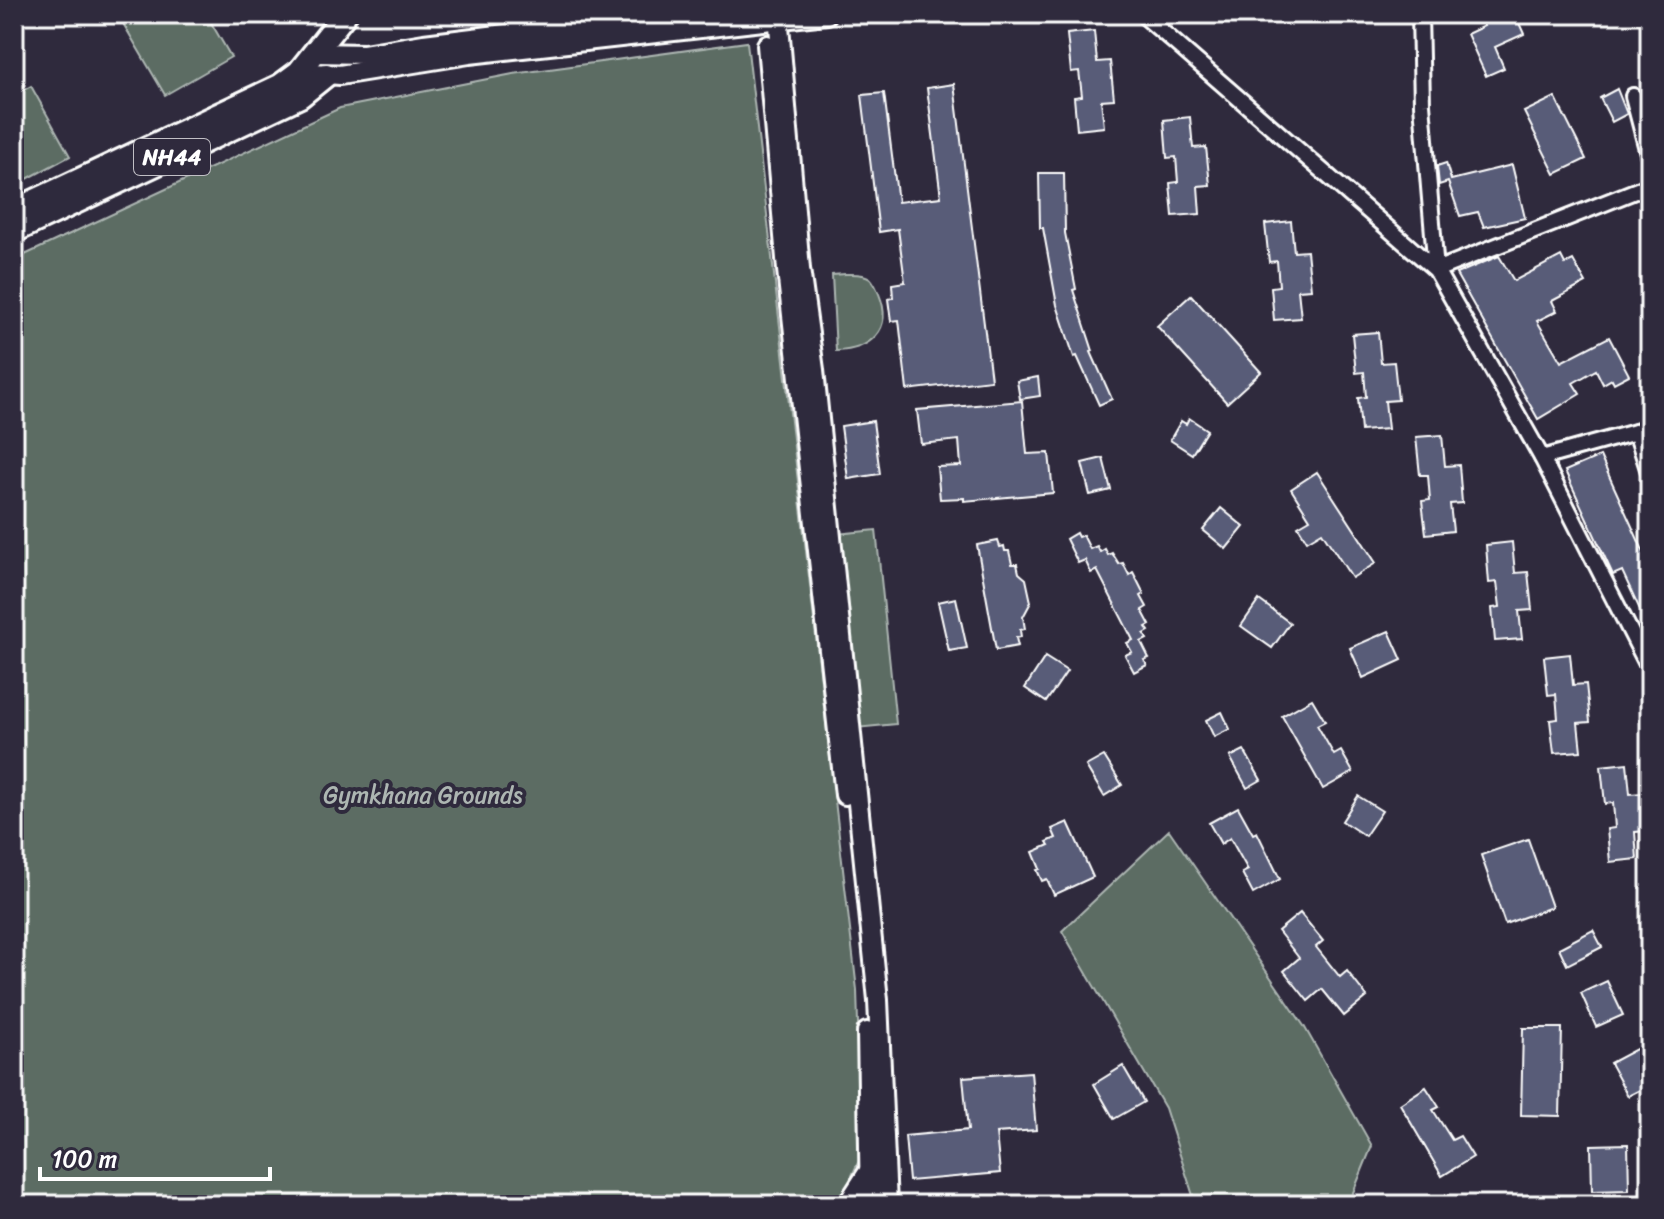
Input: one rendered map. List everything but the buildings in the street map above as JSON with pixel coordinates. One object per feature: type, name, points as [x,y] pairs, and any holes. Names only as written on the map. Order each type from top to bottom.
[{"type":"highway","name":"NH44","points":[[14,211],[280,86],[316,53],[343,15]]},
{"type":"highway","name":"NH44","points":[[14,231],[300,96],[326,75]]},
{"type":"main road","points":[[316,53],[364,54],[666,14]]},
{"type":"main road","points":[[300,70],[326,75],[362,72],[469,54],[772,17],[827,14]]},
{"type":"main road","points":[[772,17],[787,270],[866,988],[870,1205]]},
{"type":"main road","points":[[772,17],[814,370],[878,1000],[887,1205]]},
{"type":"main road","points":[[847,1205],[870,1169]]},
{"type":"street","points":[[1142,14],[1436,270],[1542,458],[1650,670]]},
{"type":"street","points":[[1420,14],[1422,104],[1436,270]]},
{"type":"street","points":[[1633,96],[1650,161]]},
{"type":"street","points":[[1436,270],[1650,185]]},
{"type":"street","points":[[1542,458],[1643,430],[1650,475]]},
{"type":"green space","points":[[143,14],[206,14],[231,57],[165,95],[124,25]]},
{"type":"green space","name":"Gymkhana Grounds","points":[[747,42],[857,990],[862,1154],[844,1193],[814,1202],[772,1205],[14,1205],[14,260],[340,108],[513,74]]},
{"type":"green space","points":[[31,86],[70,156],[14,186],[14,95]]},
{"type":"green space","points":[[832,275],[868,276],[879,294],[883,318],[881,328],[869,342],[836,351]]},
{"type":"green space","points":[[876,530],[896,724],[856,728],[837,534]]},
{"type":"green space","points":[[1169,830],[1304,1026],[1372,1146],[1348,1205],[1196,1205],[1165,1108],[1062,931]]}]
